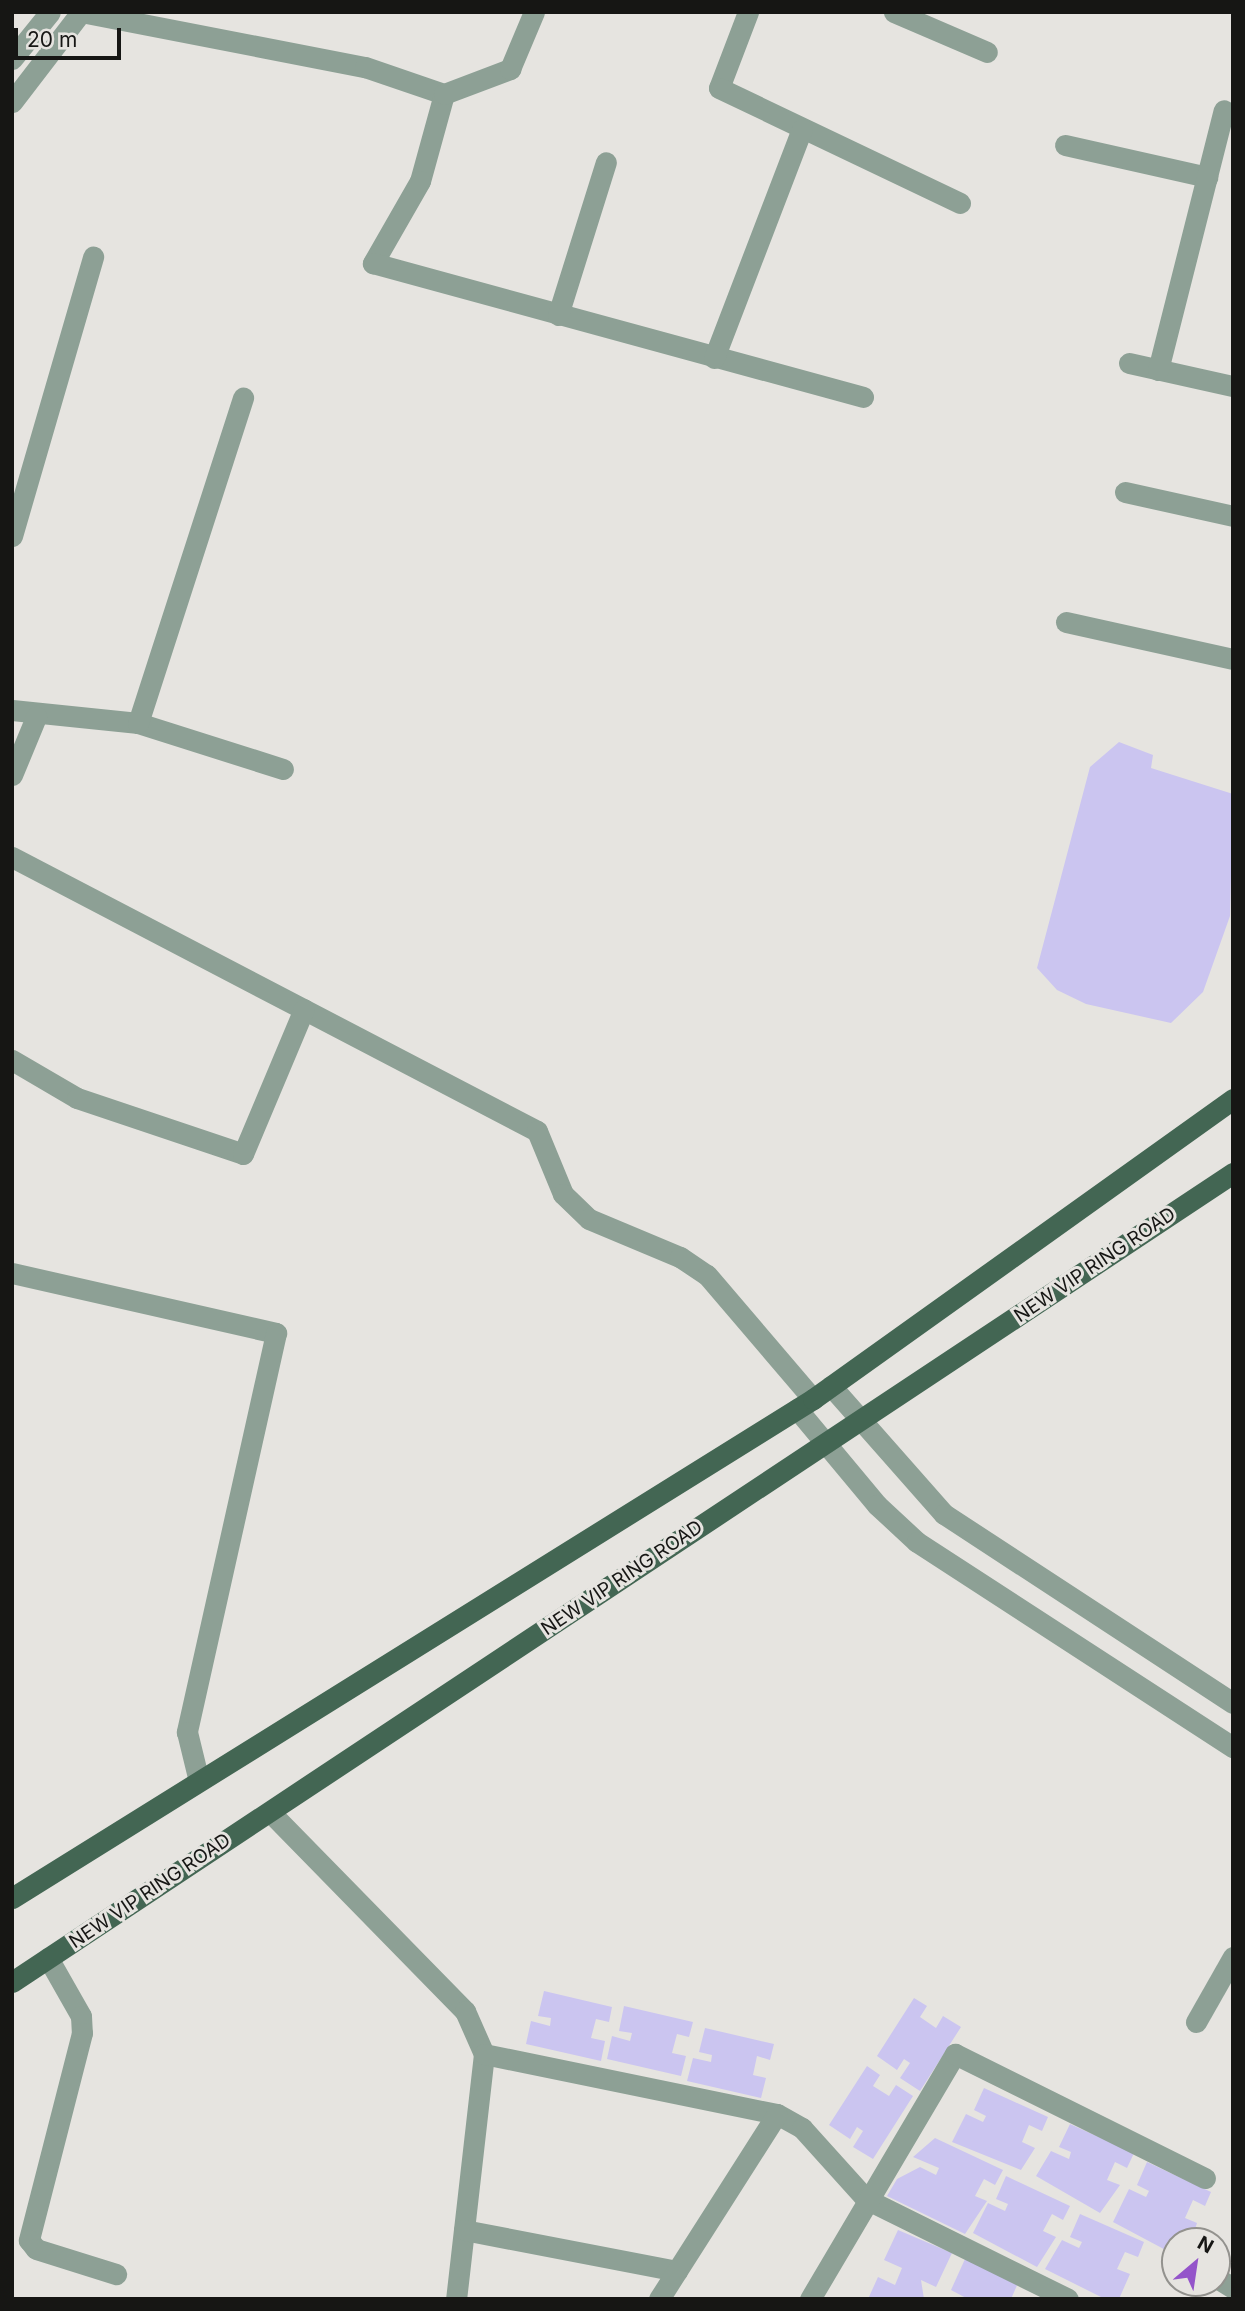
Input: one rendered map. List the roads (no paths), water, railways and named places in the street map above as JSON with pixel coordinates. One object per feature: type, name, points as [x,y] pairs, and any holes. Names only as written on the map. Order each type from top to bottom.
[{"type":"main road","points":[[12,1898],[198,1777],[805,1404],[1233,1100]]},
{"type":"main road","name":"NEW VIP RING ROAD","points":[[12,1982],[1233,1173]]},
{"type":"street","points":[[12,59],[50,12]]},
{"type":"street","points":[[12,102],[81,12],[365,67],[444,94],[510,69],[534,12]]},
{"type":"street","points":[[748,12],[719,88],[960,203]]},
{"type":"street","points":[[894,12],[987,52]]},
{"type":"street","points":[[444,94],[420,181],[373,263],[863,397]]},
{"type":"street","points":[[1158,370],[1224,110]]},
{"type":"street","points":[[714,358],[802,129]]},
{"type":"street","points":[[1065,145],[1208,177]]},
{"type":"street","points":[[558,315],[606,162]]},
{"type":"street","points":[[12,536],[93,257]]},
{"type":"street","points":[[1129,363],[1233,386]]},
{"type":"street","points":[[138,723],[243,397]]},
{"type":"street","points":[[1125,492],[1233,516]]},
{"type":"street","points":[[1066,622],[1233,659]]},
{"type":"street","points":[[12,710],[36,717],[138,723],[283,769]]},
{"type":"street","points":[[12,775],[36,717]]},
{"type":"street","points":[[12,857],[537,1132],[563,1194],[589,1219],[680,1257],[707,1275],[805,1404],[823,1445],[917,1542],[1233,1748]]},
{"type":"street","points":[[12,1060],[77,1098],[243,1154],[304,1009]]},
{"type":"street","points":[[12,1273],[276,1333],[187,1732],[198,1777]]},
{"type":"street","points":[[831,1386],[966,1531],[1233,1703]]},
{"type":"street","points":[[270,1812],[465,2011],[484,2054],[456,2299]]},
{"type":"street","points":[[1196,2022],[1233,1957]]},
{"type":"street","points":[[48,1958],[82,2024],[29,2240],[36,2249],[116,2274]]},
{"type":"street","points":[[484,2054],[777,2113],[802,2128],[866,2199],[1029,2292],[1068,2299]]},
{"type":"street","points":[[810,2299],[866,2199],[956,2054],[1205,2178]]},
{"type":"street","points":[[659,2299],[777,2113]]},
{"type":"street","points":[[464,2230],[677,2271]]}]
